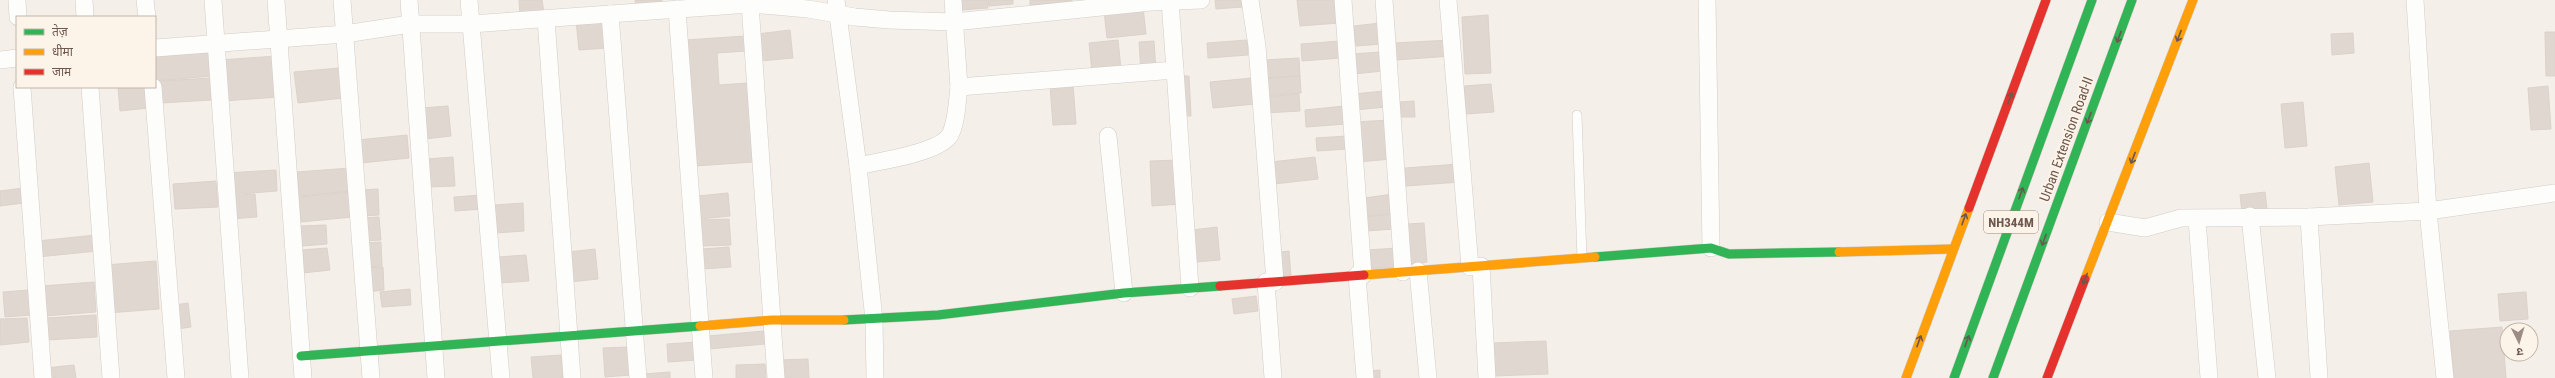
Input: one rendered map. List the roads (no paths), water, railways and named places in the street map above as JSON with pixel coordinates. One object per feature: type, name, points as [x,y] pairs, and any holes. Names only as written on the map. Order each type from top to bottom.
[{"type":"main road","points":[[1906,378],[2046,0]]},
{"type":"main road","name":"Urban Extension Road-II","points":[[1954,378],[2092,0]]},
{"type":"main road","name":"Urban Extension Road-II","points":[[1993,378],[2132,0]]},
{"type":"main road","points":[[2047,378],[2193,0]]},
{"type":"main road","points":[[301,356],[772,320],[874,320],[938,315],[1124,293],[1711,248],[1729,254],[1953,249]]},
{"type":"street","points":[[17,0],[18,16]]},
{"type":"street","points":[[84,0],[85,16]]},
{"type":"street","points":[[145,0],[147,16]]},
{"type":"street","points":[[213,0],[240,378]]},
{"type":"street","points":[[276,0],[303,378]]},
{"type":"street","points":[[342,0],[371,378]]},
{"type":"street","points":[[408,0],[436,378]]},
{"type":"street","points":[[469,0],[501,378]]},
{"type":"street","points":[[858,166],[934,147],[949,136],[956,113],[959,87],[953,0]]},
{"type":"street","points":[[156,48],[345,34],[410,24],[472,24],[610,14],[633,6],[677,9],[750,4],[808,9],[838,7],[889,20],[954,22],[1170,1],[1201,0]]},
{"type":"street","points":[[1251,0],[1257,46],[1270,282],[1273,378]]},
{"type":"street","points":[[1343,0],[1365,378]]},
{"type":"street","points":[[1384,0],[1411,271],[1428,378]]},
{"type":"street","points":[[1448,0],[1488,378]]},
{"type":"street","points":[[1706,0],[1711,248]]},
{"type":"street","points":[[2415,0],[2428,211],[2445,378]]},
{"type":"street","points":[[1170,1],[1190,288]]},
{"type":"street","points":[[750,4],[776,378]]},
{"type":"street","points":[[838,7],[858,166],[874,320],[875,378]]},
{"type":"street","points":[[677,9],[704,378]]},
{"type":"street","points":[[610,14],[638,378]]},
{"type":"street","points":[[546,19],[572,378]]},
{"type":"street","points":[[0,60],[16,58]]},
{"type":"street","points":[[959,87],[1174,70]]},
{"type":"street","points":[[22,88],[43,378]]},
{"type":"street","points":[[90,88],[111,378]]},
{"type":"street","points":[[153,88],[176,378]]},
{"type":"street","points":[[1108,136],[1124,293]]},
{"type":"street","points":[[2108,222],[2145,228],[2181,218],[2197,219],[2250,216],[2309,217],[2428,211],[2555,193]]},
{"type":"street","points":[[2250,216],[2267,378]]},
{"type":"street","points":[[2309,217],[2319,378]]},
{"type":"street","points":[[2197,219],[2209,378]]},
{"type":"lane","points":[[1577,115],[1582,258]]}]
